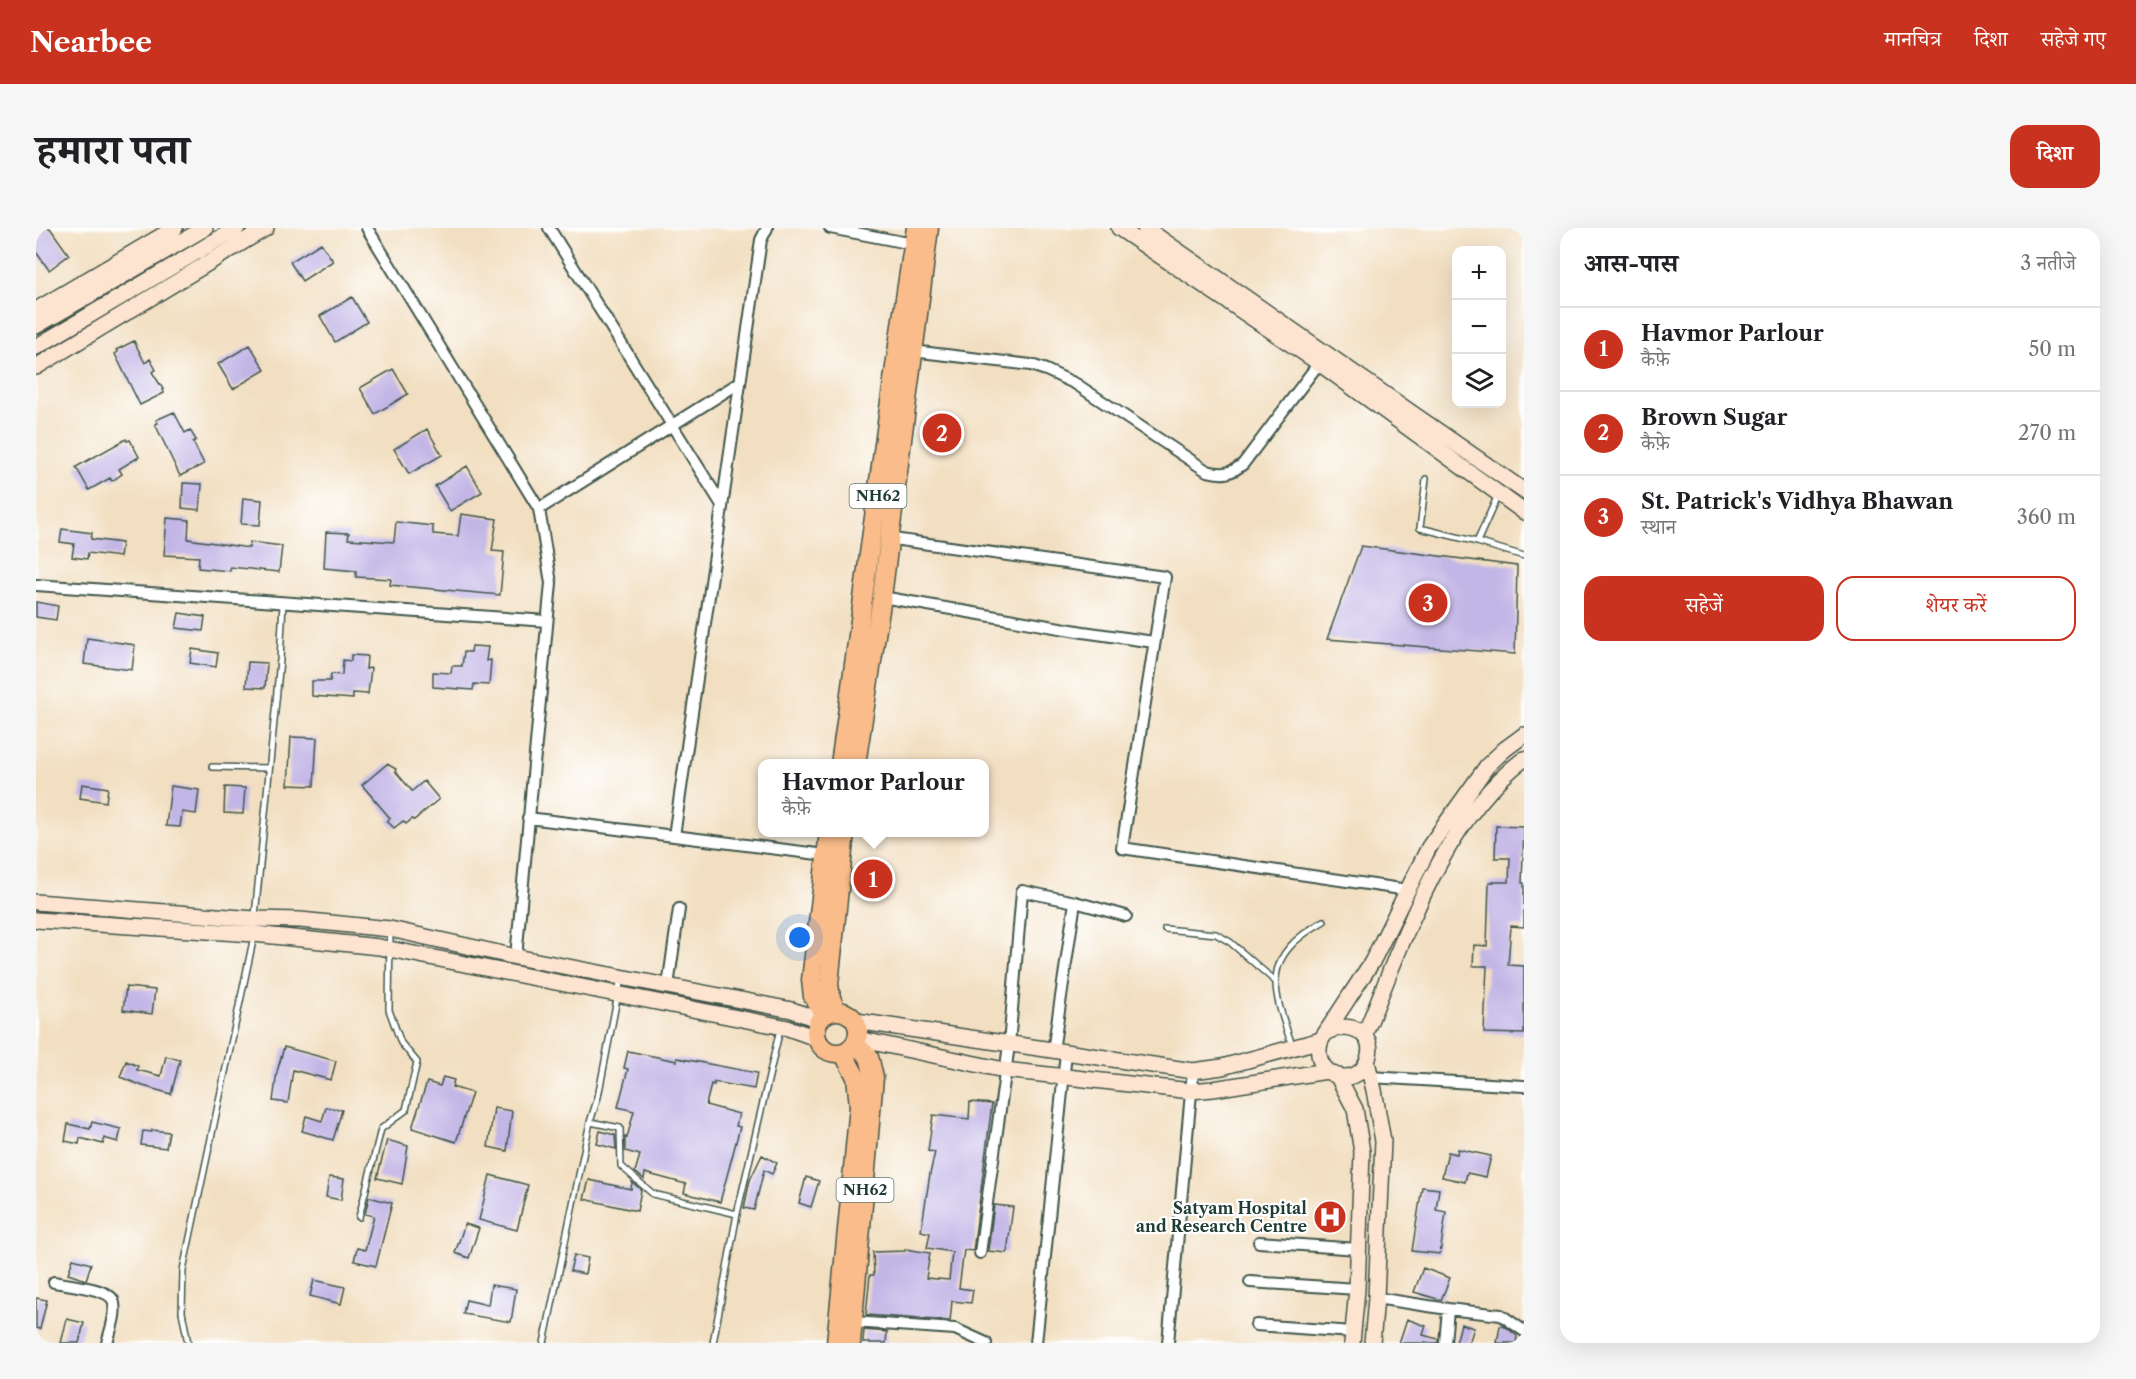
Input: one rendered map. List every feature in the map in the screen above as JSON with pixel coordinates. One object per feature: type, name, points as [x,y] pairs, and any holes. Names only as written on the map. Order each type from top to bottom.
[{"type":"highway","name":"NH62","points":[[841,759],[912,351],[929,228]]},
{"type":"highway","name":"NH62","points":[[857,759],[882,597],[880,537],[895,364],[914,236]]},
{"type":"highway","points":[[824,1021],[813,997],[811,980],[828,837]]},
{"type":"highway","points":[[844,837],[829,984],[831,998],[820,1046],[834,1054],[853,1039]]},
{"type":"highway","name":"NH62","points":[[824,1021],[844,1011],[853,1039],[860,1106],[836,1343]]},
{"type":"highway","name":"NH62","points":[[851,1343],[874,1077],[869,1057],[853,1039]]},
{"type":"street","points":[[36,310],[175,228]]},
{"type":"street","points":[[36,326],[205,228]]},
{"type":"street","points":[[36,347],[237,228]]},
{"type":"street","points":[[36,367],[266,228]]},
{"type":"street","points":[[367,228],[539,509],[551,583],[516,957]]},
{"type":"street","points":[[549,228],[722,506]]},
{"type":"street","points":[[674,836],[739,383],[761,240],[767,228]]},
{"type":"street","points":[[830,228],[914,236]]},
{"type":"street","points":[[1119,228],[1319,363],[1524,512]]},
{"type":"street","points":[[1145,228],[1524,491]]},
{"type":"street","points":[[912,351],[1030,365],[1047,370],[1076,384],[1207,471],[1223,475],[1243,464],[1319,363]]},
{"type":"street","points":[[539,509],[739,383]]},
{"type":"street","points":[[880,537],[1165,577],[1122,848],[1408,890]]},
{"type":"street","points":[[36,585],[547,621]]},
{"type":"street","points":[[882,597],[1154,642]]},
{"type":"street","points":[[1256,1324],[1352,1337],[1357,1289],[1362,1152],[1355,1109],[1333,1074],[1319,1059],[1319,1046],[1372,962],[1429,848],[1487,766],[1524,735]]},
{"type":"street","points":[[1364,1036],[1423,895],[1445,853],[1482,798],[1524,759]]},
{"type":"street","points":[[528,818],[826,855]]},
{"type":"street","points":[[980,1253],[1009,1045],[1022,891],[1126,916]]},
{"type":"street","points":[[36,902],[254,926],[389,949],[781,1027],[824,1021]]},
{"type":"street","points":[[1036,1343],[1064,1077],[1059,1052],[1075,902]]},
{"type":"street","points":[[668,986],[679,909]]},
{"type":"street","points":[[36,920],[254,926],[300,920],[390,929],[516,957],[792,1010],[824,1021]]},
{"type":"street","points":[[853,1039],[1009,1045],[1193,1071],[1222,1067],[1292,1047],[1324,1036],[1336,1027],[1346,1026],[1356,1029],[1364,1036],[1370,1048],[1369,1070],[1383,1141],[1372,1343]]},
{"type":"street","points":[[853,1039],[1004,1070],[1191,1091],[1333,1074],[1347,1077],[1369,1070],[1524,1086]]},
{"type":"street","points":[[1168,1343],[1193,1071]]},
{"type":"street","points":[[1259,1242],[1358,1249]]},
{"type":"street","points":[[54,1282],[102,1291],[109,1295],[114,1301],[114,1317],[107,1343]]},
{"type":"street","points":[[1250,1282],[1357,1289]]},
{"type":"street","points":[[1376,1298],[1448,1310],[1501,1315],[1524,1331]]},
{"type":"street","points":[[1445,1343],[1448,1310]]},
{"type":"street","points":[[853,1322],[955,1329],[986,1343]]},
{"type":"lane","points":[[1426,479],[1420,528],[1524,556]]},
{"type":"lane","points":[[1476,542],[1499,494]]},
{"type":"lane","points":[[188,1343],[182,1312],[183,1270],[254,926],[284,601]]},
{"type":"lane","points":[[212,767],[269,768]]},
{"type":"lane","points":[[1292,1047],[1276,997],[1275,981],[1280,959],[1303,933],[1324,921]]},
{"type":"lane","points":[[359,1217],[381,1129],[406,1110],[417,1062],[402,1043],[389,1010],[390,929]]},
{"type":"lane","points":[[1165,929],[1208,932],[1222,937],[1275,981]]},
{"type":"lane","points":[[544,1343],[622,977]]},
{"type":"lane","points":[[713,1343],[737,1214],[781,1027]]},
{"type":"lane","points":[[590,1122],[620,1128],[621,1166],[653,1194],[737,1214]]},
{"type":"building","points":[[50,228],[69,255],[49,270],[36,252],[36,235]]},
{"type":"building","points":[[321,243],[333,261],[302,281],[290,262]]},
{"type":"building","points":[[352,297],[367,322],[335,342],[320,316]]},
{"type":"building","points":[[134,341],[145,363],[150,359],[156,370],[152,372],[164,393],[140,405],[115,354],[118,352],[116,350]]},
{"type":"building","points":[[250,345],[265,370],[233,389],[218,364]]},
{"type":"building","points":[[393,369],[408,394],[375,414],[360,388]]},
{"type":"building","points":[[174,412],[185,433],[190,430],[196,440],[193,442],[204,464],[180,476],[155,424],[158,423],[156,420]]},
{"type":"building","points":[[427,429],[442,455],[409,474],[394,449]]},
{"type":"building","points":[[126,439],[130,440],[139,457],[119,469],[122,474],[112,481],[110,478],[89,490],[76,467]]},
{"type":"building","points":[[467,466],[482,492],[450,511],[435,486]]},
{"type":"building","points":[[183,483],[202,484],[200,510],[182,508]]},
{"type":"building","points":[[243,498],[262,500],[260,525],[241,524]]},
{"type":"building","points":[[461,514],[497,519],[492,551],[504,552],[500,595],[390,585],[391,579],[356,577],[356,571],[324,568],[326,532],[349,533],[348,539],[394,542],[396,522],[433,526],[433,534],[458,536]]},
{"type":"building","points":[[167,518],[189,520],[188,539],[249,548],[250,542],[282,546],[279,572],[230,567],[230,571],[198,568],[199,557],[164,555]]},
{"type":"building","points":[[62,529],[92,533],[91,539],[122,543],[120,557],[88,553],[87,559],[72,557],[74,544],[60,542]]},
{"type":"building","points":[[1361,546],[1517,566],[1515,654],[1327,639]]},
{"type":"building","points":[[36,602],[58,606],[56,620],[36,617]]},
{"type":"building","points":[[179,613],[205,617],[203,631],[176,628]]},
{"type":"building","points":[[87,638],[135,645],[132,670],[84,664]]},
{"type":"building","points":[[472,646],[488,647],[486,661],[491,660],[489,685],[474,684],[473,690],[433,687],[433,672],[451,673],[452,666],[462,666],[464,652],[471,652]]},
{"type":"building","points":[[192,649],[218,653],[216,667],[190,663]]},
{"type":"building","points":[[351,655],[367,656],[366,669],[371,668],[368,694],[353,693],[353,699],[312,696],[312,681],[330,681],[331,674],[342,675],[343,660],[351,661]]},
{"type":"building","points":[[248,662],[267,663],[265,688],[246,687]]},
{"type":"building","points":[[291,737],[317,738],[314,786],[288,785]]},
{"type":"building","points":[[387,764],[396,769],[395,771],[412,791],[424,781],[439,799],[414,820],[406,824],[403,821],[394,828],[387,821],[390,818],[362,785]]},
{"type":"building","points":[[82,784],[108,788],[106,802],[80,798]]},
{"type":"building","points":[[171,786],[199,790],[196,814],[182,812],[180,827],[166,826]]},
{"type":"building","points":[[225,787],[245,788],[243,814],[224,813]]},
{"type":"building","points":[[1496,826],[1524,827],[1522,883],[1524,883],[1524,927],[1511,926],[1508,965],[1524,966],[1524,1034],[1484,1033],[1487,966],[1473,966],[1474,945],[1487,946],[1489,882],[1509,882],[1510,858],[1495,858]]},
{"type":"building","points":[[126,987],[155,990],[152,1014],[123,1010]]},
{"type":"building","points":[[284,1047],[336,1061],[331,1080],[293,1070],[288,1103],[273,1101],[277,1072]]},
{"type":"building","points":[[628,1051],[757,1073],[754,1089],[714,1082],[714,1085],[711,1084],[706,1105],[739,1114],[736,1126],[740,1127],[720,1202],[684,1193],[686,1184],[645,1173],[644,1179],[635,1172],[640,1155],[625,1151],[625,1137],[627,1138],[634,1111],[618,1107],[628,1069],[624,1068]]},
{"type":"building","points":[[166,1056],[180,1060],[171,1094],[120,1077],[126,1061],[138,1066],[137,1070],[161,1076]]},
{"type":"building","points":[[443,1077],[454,1080],[452,1087],[472,1093],[456,1142],[412,1128],[427,1082],[440,1086]]},
{"type":"building","points":[[970,1102],[992,1104],[973,1251],[964,1250],[959,1288],[973,1290],[971,1303],[952,1301],[950,1321],[866,1315],[870,1275],[874,1275],[873,1252],[905,1251],[905,1249],[930,1253],[926,1278],[949,1280],[952,1252],[927,1248],[930,1233],[921,1231],[935,1152],[928,1151],[933,1115],[969,1119]]},
{"type":"building","points":[[326,1107],[342,1110],[333,1140],[302,1131],[306,1116],[322,1121]]},
{"type":"building","points":[[494,1108],[512,1111],[507,1151],[488,1147]]},
{"type":"building","points":[[92,1122],[121,1129],[118,1142],[104,1138],[103,1144],[80,1138],[79,1144],[65,1141],[68,1124],[90,1129]]},
{"type":"building","points":[[152,1130],[169,1132],[166,1148],[141,1145],[143,1131],[152,1132]]},
{"type":"building","points":[[600,1131],[615,1135],[616,1149],[597,1144]]},
{"type":"building","points":[[387,1140],[408,1146],[402,1184],[377,1178]]},
{"type":"building","points":[[1458,1149],[1491,1156],[1486,1177],[1467,1173],[1465,1182],[1442,1177],[1448,1152],[1457,1154]]},
{"type":"building","points":[[762,1155],[777,1163],[772,1174],[764,1170],[754,1210],[744,1208],[750,1180]]},
{"type":"building","points":[[490,1175],[528,1185],[517,1230],[479,1220]]},
{"type":"building","points":[[329,1177],[344,1179],[341,1200],[326,1197]]},
{"type":"building","points":[[806,1177],[819,1181],[811,1207],[799,1203]]},
{"type":"building","points":[[589,1180],[631,1189],[632,1182],[641,1190],[637,1211],[584,1199]]},
{"type":"building","points":[[1422,1187],[1439,1189],[1436,1210],[1446,1212],[1440,1254],[1412,1251]]},
{"type":"building","points":[[369,1197],[392,1203],[376,1266],[354,1261],[357,1248],[365,1250],[374,1216],[365,1214]]},
{"type":"building","points":[[994,1205],[1013,1207],[1007,1253],[988,1251]]},
{"type":"building","points":[[465,1224],[479,1228],[469,1258],[455,1253]]},
{"type":"building","points":[[574,1255],[588,1258],[585,1274],[570,1271]]},
{"type":"building","points":[[73,1259],[91,1264],[86,1280],[68,1274]]},
{"type":"building","points":[[1423,1268],[1450,1278],[1441,1300],[1414,1292]]},
{"type":"building","points":[[314,1280],[345,1287],[341,1304],[310,1296]]},
{"type":"building","points":[[491,1285],[516,1289],[511,1322],[463,1314],[466,1300],[488,1305]]},
{"type":"building","points":[[36,1298],[47,1300],[40,1329],[36,1328]]},
{"type":"building","points":[[67,1319],[84,1323],[79,1343],[61,1343]]},
{"type":"building","points":[[1407,1319],[1426,1326],[1423,1335],[1438,1339],[1438,1343],[1399,1343]]},
{"type":"building","points":[[1461,1324],[1474,1328],[1469,1343],[1456,1343]]},
{"type":"building","points":[[1500,1326],[1506,1327],[1517,1336],[1516,1343],[1497,1343]]},
{"type":"building","points":[[864,1330],[887,1332],[886,1343],[863,1343]]},
{"type":"place","name":"Brown Sugar","points":[[942,433]]},
{"type":"place","name":"St. Patrick's Vidhya Bhawan","points":[[1428,603]]},
{"type":"place","name":"Havmor Parlour","points":[[873,879]]},
{"type":"place","name":"Satyam Hospital and Research Centre","points":[[1330,1217]]}]
